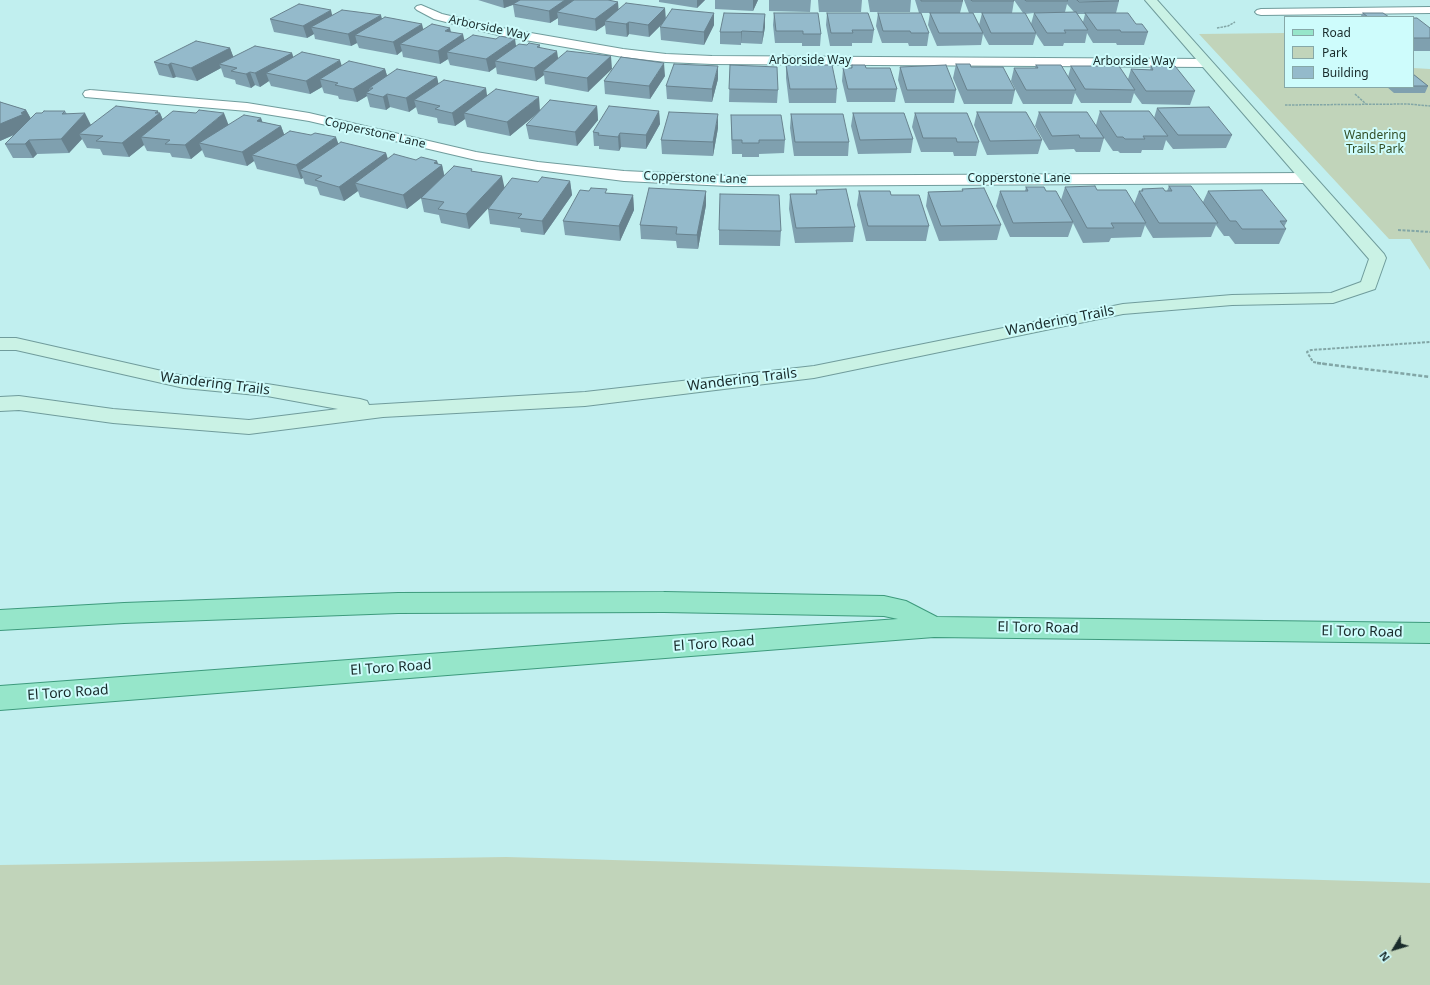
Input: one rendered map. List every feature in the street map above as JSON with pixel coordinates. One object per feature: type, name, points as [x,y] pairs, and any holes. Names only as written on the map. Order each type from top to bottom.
[{"type":"main road","points":[[0,620],[124,613],[398,603],[664,602],[884,606],[898,608],[913,614],[934,627]]},
{"type":"main road","name":"El Toro Road","points":[[0,698],[934,627],[1430,633]]},
{"type":"street","name":"Wandering Trails","points":[[0,404],[19,403],[113,416],[249,427],[383,410],[585,398],[814,372],[1123,309],[1232,300],[1333,298],[1369,286],[1378,258],[1151,0]]},
{"type":"street","name":"Arborside Way","points":[[421,8],[438,16],[502,32],[622,53],[666,58],[712,60],[1206,63]]},
{"type":"street","points":[[1261,12],[1430,10]]},
{"type":"street","name":"Copperstone Lane","points":[[90,94],[247,107],[310,117],[476,156],[538,166],[624,176],[728,180],[1307,178]]},
{"type":"street","name":"Wandering Trails","points":[[0,344],[16,344],[184,382],[267,390],[383,410]]},
{"type":"path","points":[[1355,94],[1366,105]]},
{"type":"path","points":[[1243,106],[1417,104],[1430,106]]},
{"type":"path","points":[[1430,342],[1373,344],[1311,350],[1307,352],[1313,362],[1430,377]]},
{"type":"green space","name":"Wandering Trails Park","points":[[1284,33],[1284,88],[1414,88],[1414,68],[1430,69],[1430,270],[1410,239],[1389,239],[1199,34]]},
{"type":"green space","points":[[506,857],[1430,883],[1430,985],[0,985],[0,865]]},
{"type":"building","points":[[520,0],[565,0],[549,11],[513,4]]},
{"type":"building","points":[[574,0],[608,0],[618,2],[595,19],[557,12]]},
{"type":"building","points":[[962,0],[963,1],[921,1]]},
{"type":"building","points":[[971,0],[1014,0],[1014,1],[972,1]]},
{"type":"building","points":[[1025,0],[1067,0],[1068,1],[1026,1]]},
{"type":"building","points":[[1077,0],[1118,0],[1119,1],[1079,2]]},
{"type":"building","points":[[626,3],[665,8],[648,25],[629,22],[626,24],[605,21]]},
{"type":"building","points":[[299,4],[331,10],[303,26],[270,19]]},
{"type":"building","points":[[672,9],[714,13],[704,32],[660,27]]},
{"type":"building","points":[[342,10],[381,15],[348,34],[311,27]]},
{"type":"building","points":[[1076,12],[1088,30],[1064,30],[1066,33],[1047,33],[1034,13]]},
{"type":"building","points":[[724,13],[765,14],[763,32],[720,32]]},
{"type":"building","points":[[774,13],[818,13],[821,34],[803,34],[803,31],[776,31]]},
{"type":"building","points":[[827,13],[868,13],[874,30],[852,30],[853,33],[831,33]]},
{"type":"building","points":[[878,13],[921,13],[929,33],[883,31]]},
{"type":"building","points":[[930,13],[973,13],[983,33],[939,33]]},
{"type":"building","points":[[982,13],[1025,13],[1036,33],[991,33]]},
{"type":"building","points":[[1085,13],[1128,13],[1136,24],[1142,24],[1148,32],[1097,30]]},
{"type":"building","points":[[1363,13],[1383,13],[1388,16],[1367,16]]},
{"type":"building","points":[[385,17],[422,24],[393,42],[355,35]]},
{"type":"building","points":[[1414,18],[1417,18],[1430,28],[1430,38],[1414,38]]},
{"type":"building","points":[[432,24],[450,28],[445,31],[463,34],[438,51],[400,44]]},
{"type":"building","points":[[473,35],[496,39],[500,36],[515,39],[486,59],[447,52]]},
{"type":"building","points":[[196,41],[230,48],[191,68],[171,63],[168,65],[154,62]]},
{"type":"building","points":[[529,43],[540,45],[537,47],[557,51],[534,68],[495,61],[519,44],[527,45]]},
{"type":"building","points":[[255,46],[292,53],[255,73],[250,72],[246,74],[231,71],[237,68],[219,64]]},
{"type":"building","points":[[567,51],[611,56],[587,78],[543,71]]},
{"type":"building","points":[[302,52],[340,60],[306,81],[266,73]]},
{"type":"building","points":[[621,57],[664,63],[649,86],[604,81]]},
{"type":"building","points":[[349,61],[385,69],[353,89],[335,85],[338,83],[320,79]]},
{"type":"building","points":[[674,64],[718,66],[712,89],[666,86]]},
{"type":"building","points":[[956,64],[970,64],[971,67],[1003,67],[1015,90],[967,90]]},
{"type":"building","points":[[730,65],[777,67],[778,90],[729,89]]},
{"type":"building","points":[[786,65],[832,65],[837,89],[790,89]]},
{"type":"building","points":[[852,65],[865,65],[866,68],[890,68],[897,89],[848,89],[843,68],[852,68]]},
{"type":"building","points":[[946,65],[956,90],[907,90],[900,67]]},
{"type":"building","points":[[1036,65],[1061,65],[1076,90],[1026,90],[1014,68],[1038,68]]},
{"type":"building","points":[[1071,66],[1119,66],[1135,90],[1085,89]]},
{"type":"building","points":[[1151,66],[1175,66],[1195,91],[1146,91],[1131,69],[1153,70]]},
{"type":"building","points":[[397,69],[437,77],[406,98],[387,94],[383,97],[366,93],[373,88],[369,88]]},
{"type":"building","points":[[1414,75],[1428,86],[1414,86]]},
{"type":"building","points":[[444,80],[486,88],[452,113],[435,109],[440,106],[414,100]]},
{"type":"building","points":[[496,89],[539,97],[507,122],[464,113]]},
{"type":"building","points":[[550,100],[597,106],[575,132],[526,125]]},
{"type":"building","points":[[0,102],[26,110],[21,113],[24,114],[0,124]]},
{"type":"building","points":[[116,106],[158,111],[155,113],[160,113],[122,143],[96,141],[103,136],[79,134]]},
{"type":"building","points":[[609,106],[659,111],[646,135],[620,133],[618,137],[598,135],[599,133],[593,132]]},
{"type":"building","points":[[1209,107],[1232,135],[1178,135],[1157,108]]},
{"type":"building","points":[[199,110],[224,113],[185,145],[165,144],[170,140],[141,137],[173,111],[196,113]]},
{"type":"building","points":[[44,111],[65,111],[62,114],[85,113],[61,139],[29,140],[25,144],[5,144],[36,113],[42,113]]},
{"type":"building","points":[[1100,111],[1149,111],[1168,136],[1143,136],[1145,139],[1125,139],[1123,137],[1117,137]]},
{"type":"building","points":[[669,112],[718,114],[713,142],[661,140]]},
{"type":"building","points":[[977,112],[1026,112],[1042,140],[990,141]]},
{"type":"building","points":[[1039,112],[1087,112],[1104,138],[1080,138],[1079,135],[1052,136]]},
{"type":"building","points":[[853,113],[904,113],[913,139],[860,140]]},
{"type":"building","points":[[915,113],[967,113],[979,142],[957,142],[956,138],[923,138]]},
{"type":"building","points":[[791,114],[843,114],[849,142],[795,142]]},
{"type":"building","points":[[244,115],[261,118],[257,121],[281,126],[242,152],[199,143]]},
{"type":"building","points":[[731,115],[781,115],[785,140],[759,140],[759,143],[742,143],[742,140],[732,140]]},
{"type":"building","points":[[290,131],[311,135],[315,133],[336,137],[296,165],[252,155]]},
{"type":"building","points":[[341,142],[386,153],[339,187],[315,180],[322,176],[300,170]]},
{"type":"building","points":[[394,154],[416,160],[421,157],[437,161],[434,163],[442,165],[403,195],[355,183]]},
{"type":"building","points":[[454,166],[472,169],[471,171],[502,176],[466,214],[438,209],[444,202],[421,198]]},
{"type":"building","points":[[542,177],[570,181],[542,221],[518,218],[522,214],[488,209],[512,178],[538,182]]},
{"type":"building","points":[[1095,186],[1097,190],[1126,190],[1146,223],[1111,223],[1114,228],[1087,228],[1065,187]]},
{"type":"building","points":[[1169,186],[1191,186],[1218,223],[1159,223],[1139,191],[1143,191],[1142,189],[1163,188],[1165,191],[1172,191]]},
{"type":"building","points":[[1026,187],[1044,187],[1046,191],[1056,191],[1073,222],[1013,223],[1000,191],[1028,191]]},
{"type":"building","points":[[591,188],[607,189],[605,193],[633,195],[619,226],[563,221],[580,190],[589,191]]},
{"type":"building","points":[[649,188],[706,191],[697,235],[676,234],[677,227],[640,225]]},
{"type":"building","points":[[984,188],[1001,225],[941,226],[928,192],[963,191],[962,189]]},
{"type":"building","points":[[846,189],[855,227],[796,228],[790,194],[817,194],[816,190]]},
{"type":"building","points":[[1262,190],[1287,221],[1280,221],[1286,229],[1242,229],[1236,221],[1230,221],[1208,191]]},
{"type":"building","points":[[859,191],[890,191],[891,195],[919,195],[929,226],[868,226]]},
{"type":"building","points":[[720,194],[779,195],[781,231],[719,230]]}]
